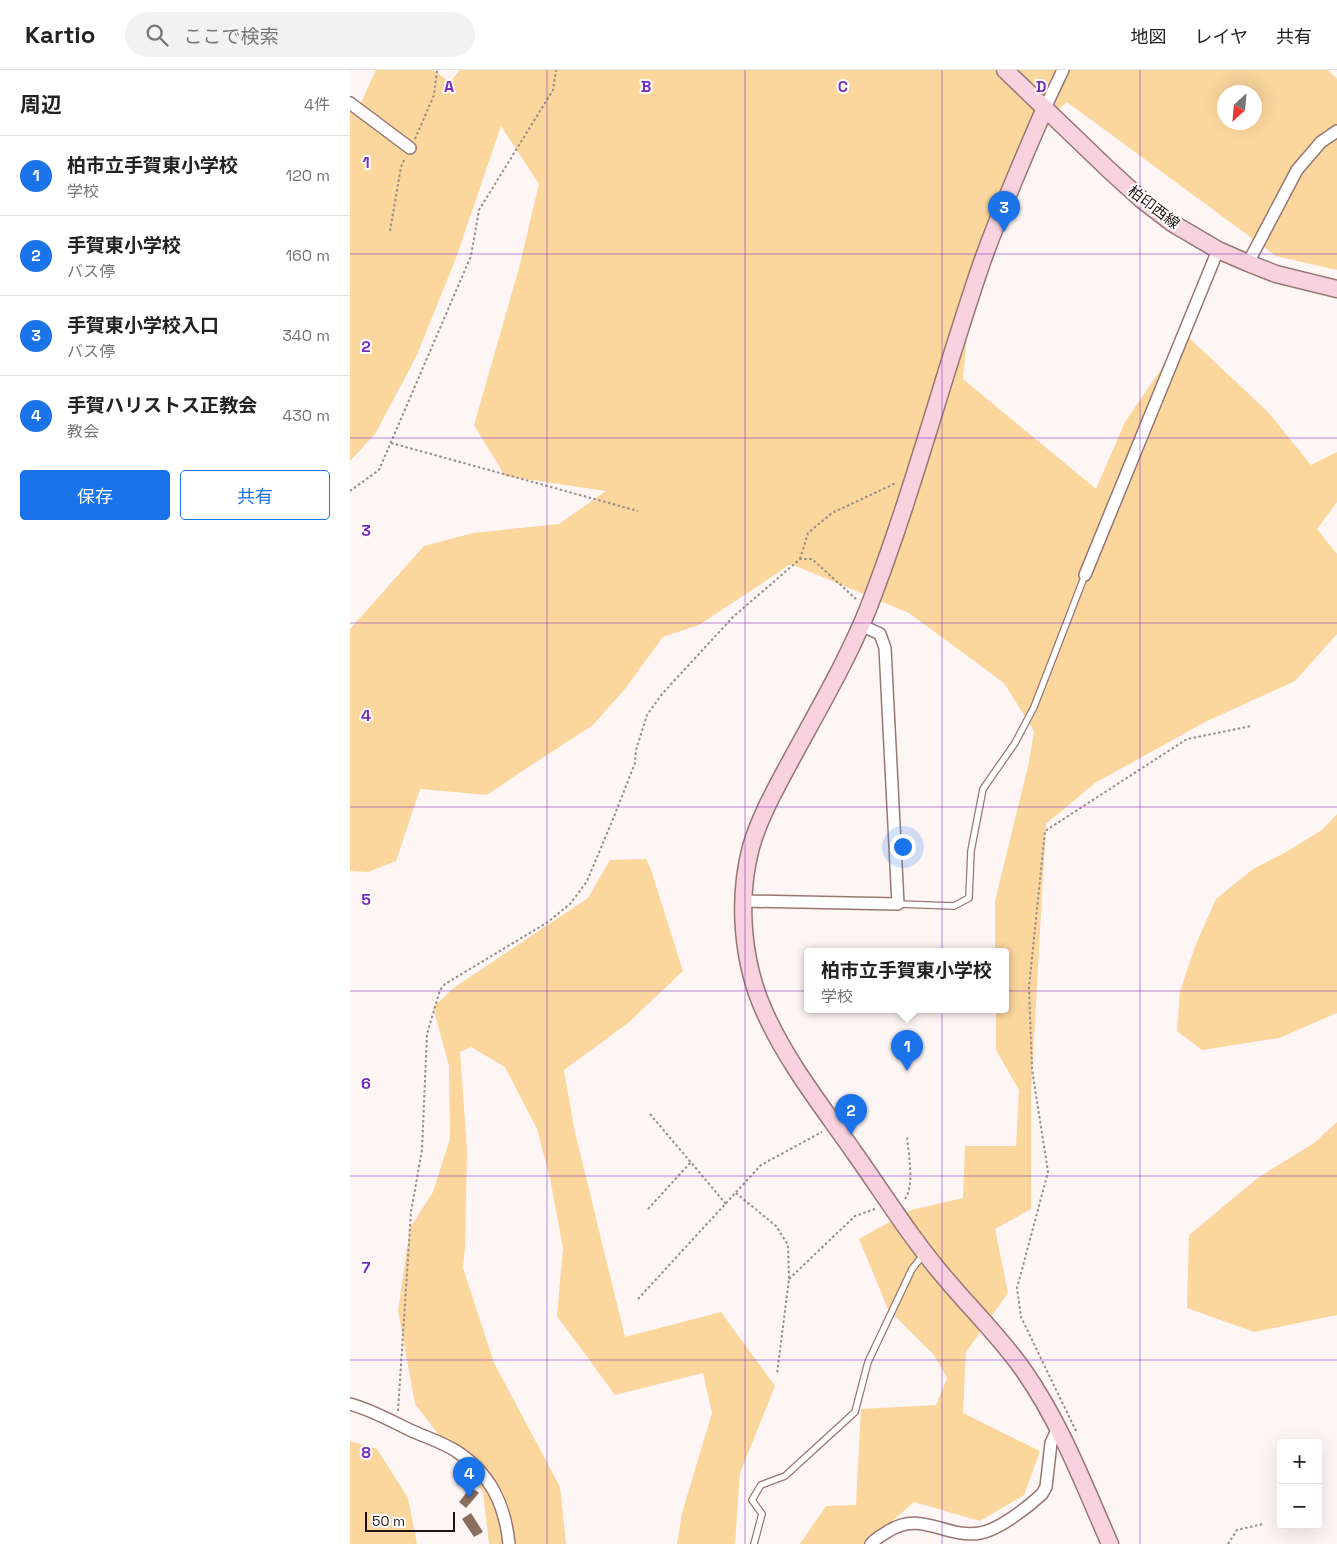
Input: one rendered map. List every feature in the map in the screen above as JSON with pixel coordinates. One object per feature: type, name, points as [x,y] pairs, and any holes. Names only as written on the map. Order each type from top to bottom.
[{"type":"street","name":"柏印西線","points":[[1005,70],[1108,170],[1142,200],[1172,222],[1218,250],[1248,263],[1276,274],[1337,289]]},
{"type":"street","points":[[1063,70],[1045,108],[983,260],[897,528],[868,610],[759,823],[751,850],[744,901],[744,926],[747,952],[754,982],[763,1009],[775,1034],[835,1124],[944,1278],[996,1334],[1041,1396],[1066,1445],[1110,1544]]},
{"type":"street","points":[[350,103],[410,148]]},
{"type":"street","points":[[1248,263],[1297,170],[1321,142],[1337,130]]},
{"type":"street","points":[[1085,575],[1218,250]]},
{"type":"street","points":[[744,901],[898,904],[886,648],[880,634],[861,625]]},
{"type":"street","points":[[350,1404],[455,1450],[476,1466],[495,1492],[504,1517],[509,1544]]},
{"type":"street","points":[[871,1544],[896,1526],[911,1522],[960,1534],[981,1533],[999,1525],[1042,1494],[1046,1487],[1051,1443],[1058,1428]]},
{"type":"lane","points":[[898,904],[937,907],[954,906],[969,898],[971,851],[983,789],[1014,743],[1034,707],[1085,575]]},
{"type":"lane","points":[[754,1544],[762,1514],[752,1500],[761,1485],[785,1476],[855,1412],[868,1362],[912,1268],[925,1252]]},
{"type":"path","points":[[350,491],[379,470],[471,256],[478,210],[553,90],[556,70]]},
{"type":"path","points":[[391,443],[638,511]]},
{"type":"path","points":[[397,1424],[411,1212],[422,1150],[427,1034],[440,990],[445,984],[548,922],[571,903],[587,881],[613,819],[635,763],[636,750],[647,715],[662,694],[733,617],[800,559],[808,532],[832,514],[914,475]]},
{"type":"path","points":[[800,559],[812,559],[868,610]]},
{"type":"path","points":[[1066,1445],[1077,1436],[1075,1426],[1021,1316],[1017,1288],[1048,1172],[1032,1069],[1029,987],[1045,831],[1187,739],[1251,726]]},
{"type":"path","points":[[650,1114],[726,1204]]},
{"type":"path","points":[[638,1299],[762,1165],[835,1124]]},
{"type":"path","points":[[789,1279],[855,1216],[893,1207],[907,1195],[910,1184],[907,1135]]},
{"type":"path","points":[[648,1209],[691,1162]]},
{"type":"path","points":[[736,1193],[776,1226],[788,1245],[789,1279],[776,1374]]},
{"type":"path","points":[[1228,1544],[1237,1530],[1263,1524]]},
{"type":"shaded area","points":[[376,70],[433,70],[450,82],[460,70],[1328,70],[1337,79],[1337,270],[1276,256],[1067,102],[1029,133],[999,194],[971,289],[963,379],[1096,489],[1125,422],[1185,334],[1268,412],[1311,465],[1337,452],[1337,502],[1317,529],[1337,554],[1337,634],[1295,681],[1205,722],[1095,783],[1046,824],[1031,1092],[1031,1209],[995,1229],[1008,1293],[966,1352],[963,1413],[1040,1451],[1024,1495],[980,1521],[914,1502],[866,1544],[800,1544],[826,1506],[856,1505],[861,1409],[936,1405],[947,1378],[934,1355],[888,1309],[859,1239],[911,1210],[963,1198],[965,1146],[1016,1146],[1019,1090],[996,1050],[996,1013],[1009,1013],[1009,948],[995,948],[995,901],[1029,762],[1034,731],[1004,683],[909,613],[791,564],[699,625],[663,637],[624,690],[593,725],[487,795],[420,789],[396,861],[368,872],[350,871],[350,629],[424,546],[473,533],[559,524],[606,491],[505,476],[474,425],[519,268],[539,184],[501,126],[456,258],[416,357],[375,434],[350,461],[350,110],[359,107]]},
{"type":"shaded area","points":[[1337,814],[1337,1013],[1279,1038],[1202,1050],[1177,1031],[1180,991],[1196,944],[1216,899],[1253,869],[1322,830]]},
{"type":"shaded area","points":[[646,859],[683,971],[628,1023],[564,1070],[574,1128],[625,1337],[721,1312],[775,1386],[740,1473],[735,1544],[677,1544],[682,1513],[712,1413],[703,1373],[615,1395],[557,1316],[563,1248],[550,1178],[537,1129],[505,1067],[471,1047],[460,1052],[467,1150],[463,1268],[494,1363],[560,1487],[566,1544],[489,1544],[483,1492],[415,1404],[398,1311],[410,1228],[433,1192],[450,1139],[449,1066],[433,1007],[455,987],[588,898],[610,860]]},
{"type":"shaded area","points":[[1337,1122],[1337,1315],[1254,1332],[1187,1308],[1189,1235],[1259,1177],[1314,1143]]},
{"type":"shaded area","points":[[350,1441],[377,1449],[408,1498],[417,1544],[350,1544]]},
{"type":"building","points":[[471,1487],[479,1493],[466,1508],[459,1502]]},
{"type":"building","points":[[471,1513],[483,1532],[474,1537],[462,1519]]},
{"type":"place","name":"手賀東小学校入口","points":[[1004,232]]},
{"type":"place","name":"柏市立手賀東小学校","points":[[907,1071]]},
{"type":"place","name":"手賀東小学校","points":[[851,1135]]},
{"type":"place","name":"手賀ハリストス正教会","points":[[469,1498]]}]
